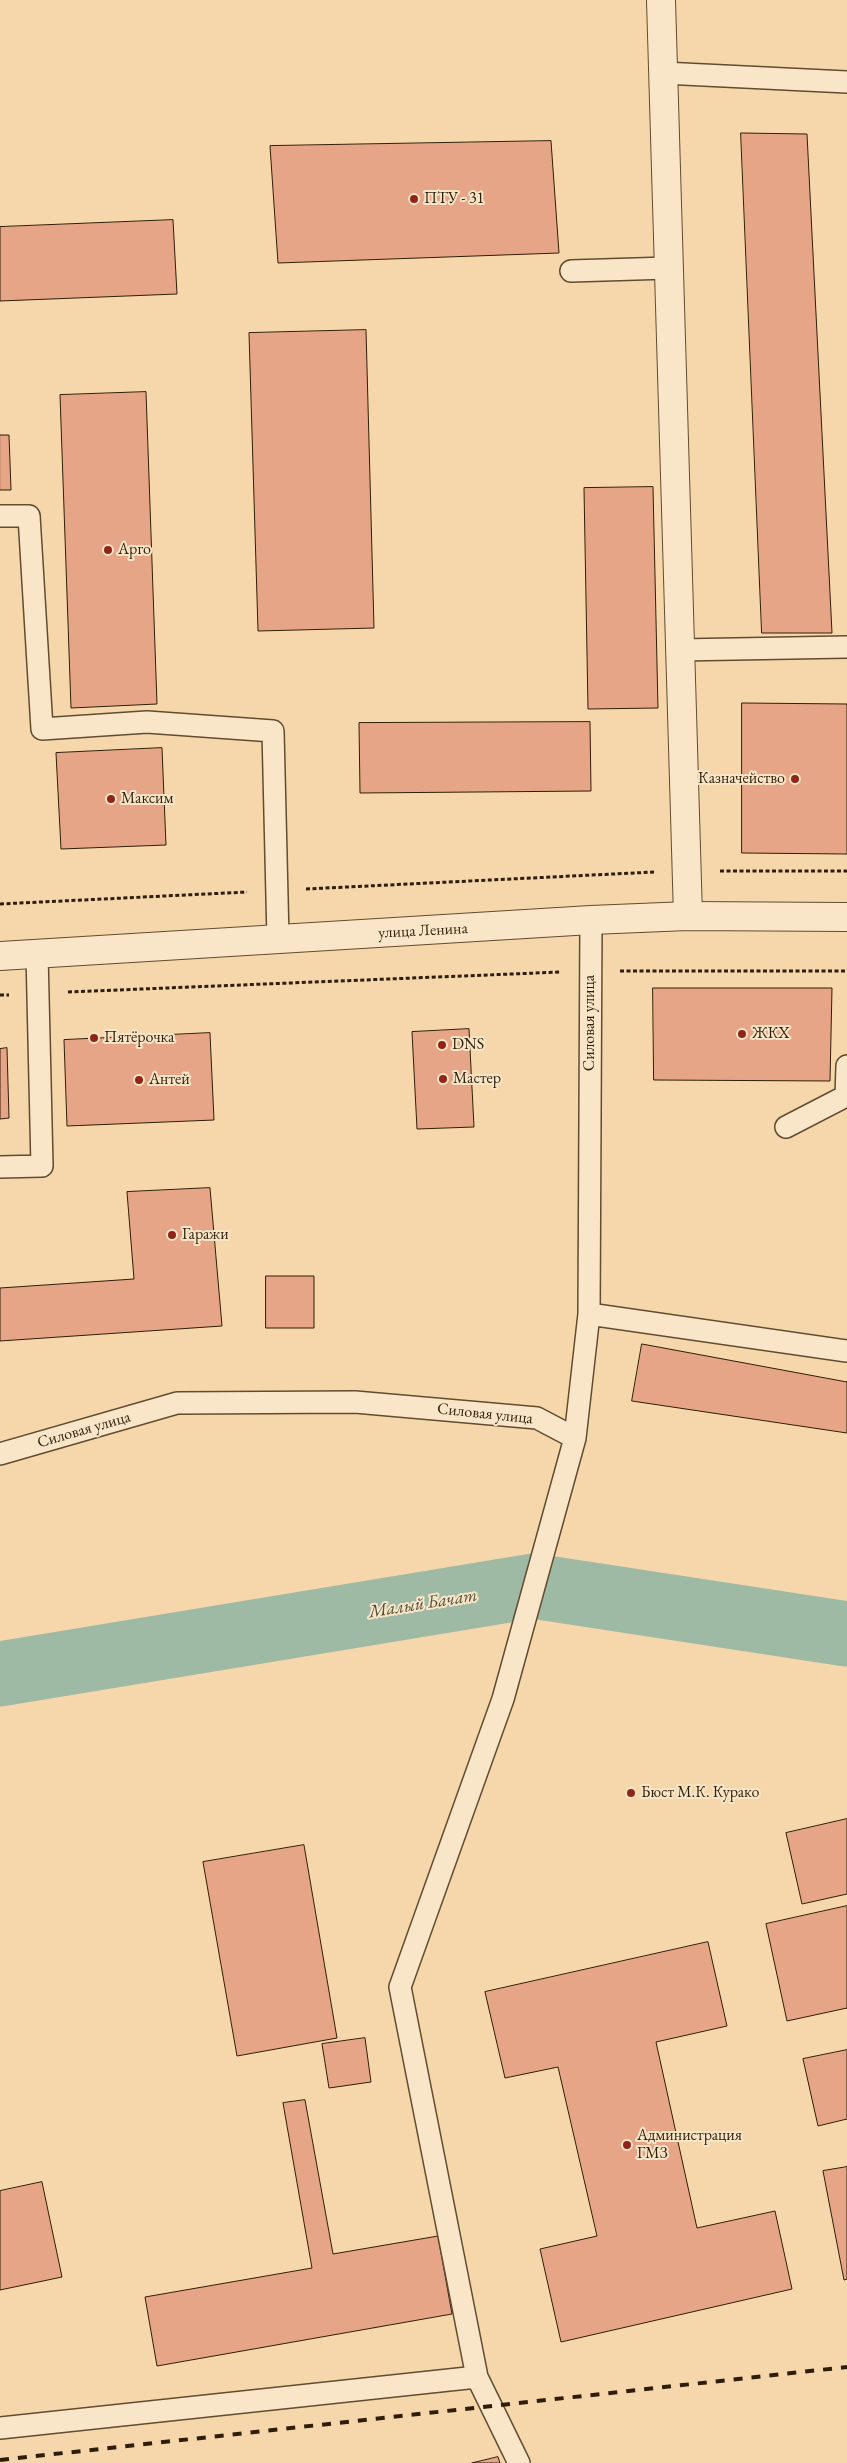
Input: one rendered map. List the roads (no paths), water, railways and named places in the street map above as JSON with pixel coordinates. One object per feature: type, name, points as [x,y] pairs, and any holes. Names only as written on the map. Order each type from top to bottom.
[{"type":"street","points":[[660,0],[688,916]]},
{"type":"street","name":"улица Ленина","points":[[0,956],[591,920],[688,916],[847,917]]},
{"type":"lane","points":[[663,73],[847,82]]},
{"type":"lane","points":[[571,271],[668,268]]},
{"type":"lane","points":[[0,516],[29,516],[42,729],[147,722],[273,731],[278,939]]},
{"type":"lane","points":[[679,650],[847,647]]},
{"type":"lane","name":"Силовая улица","points":[[0,1454],[177,1403],[374,1404],[537,1418],[575,1438],[589,1314],[591,920]]},
{"type":"lane","points":[[0,1167],[42,1166],[37,954]]},
{"type":"lane","points":[[786,1127],[846,1096],[847,1066]]},
{"type":"lane","points":[[589,1314],[847,1351]]},
{"type":"lane","points":[[519,2463],[477,2377],[400,1987],[503,1699],[575,1438]]},
{"type":"lane","points":[[0,2428],[477,2377]]},
{"type":"waterway","name":"Малый Бачат","points":[[0,1674],[533,1586],[847,1634]]},
{"type":"railway","points":[[0,2460],[847,2367]]},
{"type":"place","name":"ПТУ - 31","points":[[414,199]]},
{"type":"place","name":"Арго","points":[[108,550]]},
{"type":"place","name":"Казначейство","points":[[795,779]]},
{"type":"place","name":"Максим","points":[[111,799]]},
{"type":"place","name":"ЖКХ","points":[[742,1034]]},
{"type":"place","name":"Пятёрочка","points":[[94,1038]]},
{"type":"place","name":"DNS","points":[[442,1045]]},
{"type":"place","name":"Мастер","points":[[443,1079]]},
{"type":"place","name":"Антей","points":[[139,1080]]},
{"type":"place","name":"Гаражи","points":[[172,1235]]},
{"type":"place","name":"Бюст М.К. Курако","points":[[631,1793]]},
{"type":"place","name":"Администрация ГМЗ","points":[[627,2145]]}]
